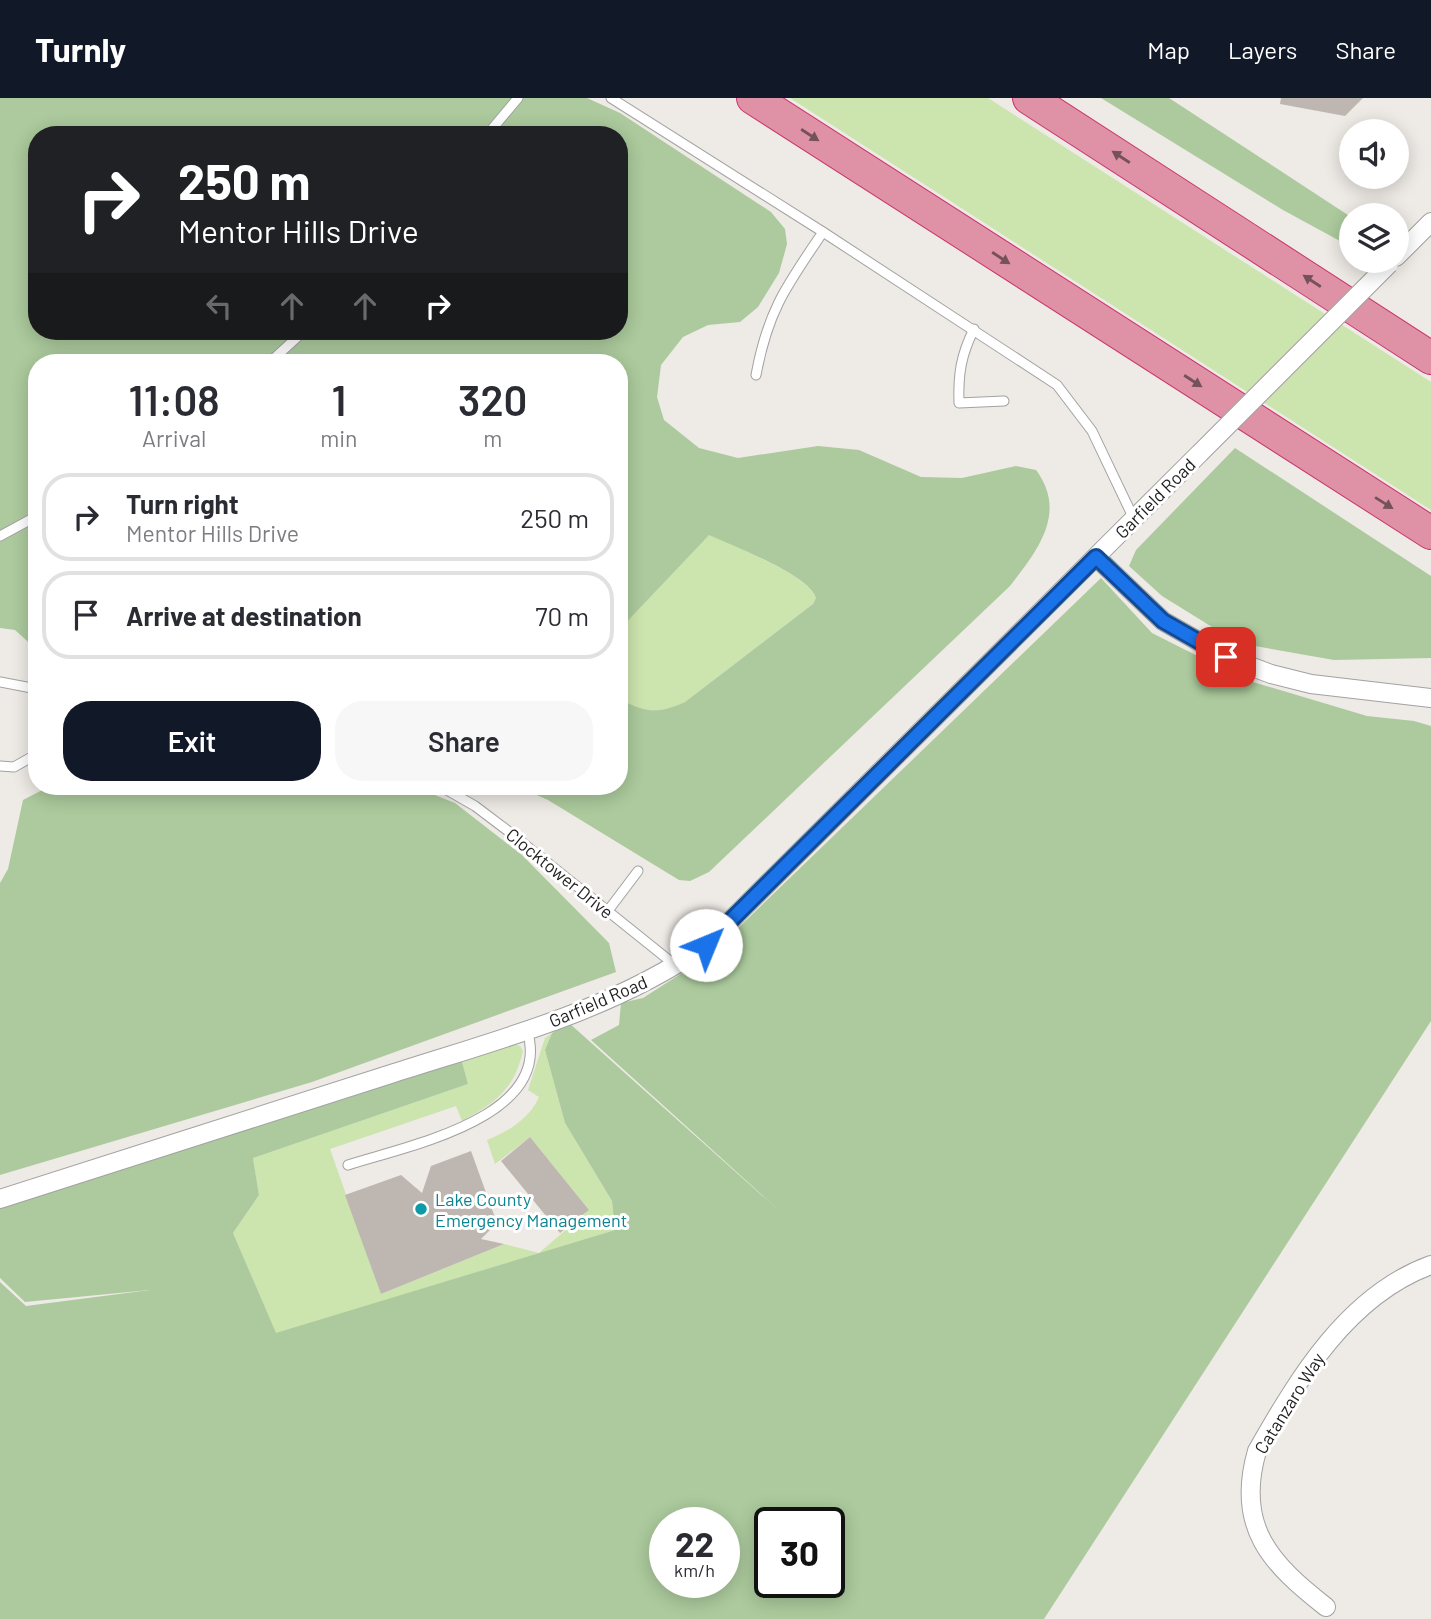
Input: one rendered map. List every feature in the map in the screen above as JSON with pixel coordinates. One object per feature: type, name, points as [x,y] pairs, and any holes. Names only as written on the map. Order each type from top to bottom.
[{"type":"highway","points":[[753,98],[1431,533]]},
{"type":"highway","points":[[1029,98],[1431,358]]},
{"type":"street","name":"Garfield Road","points":[[1409,245],[1431,222]]},
{"type":"street","name":"Garfield Road","points":[[0,1199],[527,1030],[635,987],[676,966],[706,945],[1381,273]]},
{"type":"street","points":[[1096,557],[1163,621],[1226,657],[1271,674],[1311,684],[1431,698]]},
{"type":"street","name":"Catanzaro Way","points":[[1326,1607],[1289,1577],[1262,1544],[1250,1501],[1252,1466],[1256,1451],[1335,1332],[1394,1284],[1431,1265]]},
{"type":"lane","points":[[495,126],[518,98]]},
{"type":"lane","points":[[611,98],[1047,378],[1073,403],[1092,431],[1134,519]]},
{"type":"lane","points":[[756,374],[772,311],[823,232]]},
{"type":"lane","points":[[974,330],[962,353],[958,371],[959,402],[1004,401]]},
{"type":"lane","points":[[279,354],[294,340]]},
{"type":"lane","points":[[0,536],[28,521]]},
{"type":"lane","points":[[0,682],[28,687]]},
{"type":"lane","points":[[0,766],[14,767],[28,759]]},
{"type":"lane","name":"Clocktower Drive","points":[[456,795],[508,831],[676,966]]},
{"type":"lane","points":[[607,912],[638,871]]},
{"type":"lane","points":[[348,1165],[473,1123],[497,1109],[517,1089],[525,1074],[533,1049],[527,1030]]},
{"type":"green space","points":[[0,98],[587,98],[620,113],[771,212],[785,229],[787,244],[779,273],[758,307],[740,322],[708,325],[683,337],[661,365],[657,397],[664,420],[699,448],[738,458],[818,446],[859,450],[921,477],[962,478],[1016,466],[1036,470],[1045,486],[1049,501],[1049,516],[1039,545],[1010,586],[709,872],[690,881],[679,880],[537,795],[628,795],[628,703],[645,709],[659,710],[685,702],[813,604],[816,598],[800,580],[785,571],[709,535],[628,621],[628,354],[28,354],[28,642],[15,630],[0,628]]},
{"type":"green space","points":[[790,98],[988,98],[1431,382],[1431,510]]},
{"type":"green space","points":[[1101,98],[1169,98],[1339,209],[1339,240],[1283,210]]},
{"type":"green space","points":[[1235,448],[1431,576],[1431,658],[1334,660],[1238,643],[1162,596],[1129,566],[1136,550]]},
{"type":"green space","points":[[709,534],[785,571],[800,580],[816,598],[813,604],[685,702],[659,710],[645,709],[628,703],[628,620]]},
{"type":"green space","points":[[1101,578],[1152,633],[1243,679],[1367,716],[1414,721],[1431,726],[1431,1021],[1044,1619],[0,1619],[0,1282],[26,1306],[150,1290],[25,1302],[0,1278],[0,1206],[461,1058],[468,1084],[253,1158],[259,1195],[233,1233],[276,1333],[615,1230],[612,1201],[565,1123],[545,1050],[552,1033],[569,1023],[784,1215],[591,1040],[619,1025],[621,1003],[643,998],[710,955]]},
{"type":"green space","points":[[33,795],[435,795],[455,803],[522,855],[609,943],[616,972],[312,1082],[0,1175],[0,883],[8,869],[23,800]]},
{"type":"green space","points":[[552,1033],[545,1050],[565,1123],[612,1201],[615,1230],[276,1334],[233,1233],[259,1195],[253,1158],[468,1084],[461,1058],[511,1043],[520,1046],[523,1051],[514,1076],[502,1094],[462,1121],[456,1106],[330,1149],[381,1294],[504,1244],[539,1253],[589,1210],[530,1137],[495,1164],[487,1140],[517,1123],[535,1105],[539,1097],[528,1090],[545,1038]]},
{"type":"building","points":[[1281,98],[1363,98],[1345,116],[1280,104]]},
{"type":"building","points":[[530,1137],[589,1210],[560,1233],[501,1161]]},
{"type":"building","name":"Lake County Emergency Management","points":[[471,1151],[497,1223],[481,1239],[504,1244],[381,1294],[345,1195],[401,1175],[422,1193],[431,1166]]},
{"type":"place","name":"Lake County Emergency Management","points":[[421,1209]]},
{"type":"route","points":[[706,945],[1096,557],[1163,621],[1202,646],[1226,657]]}]
